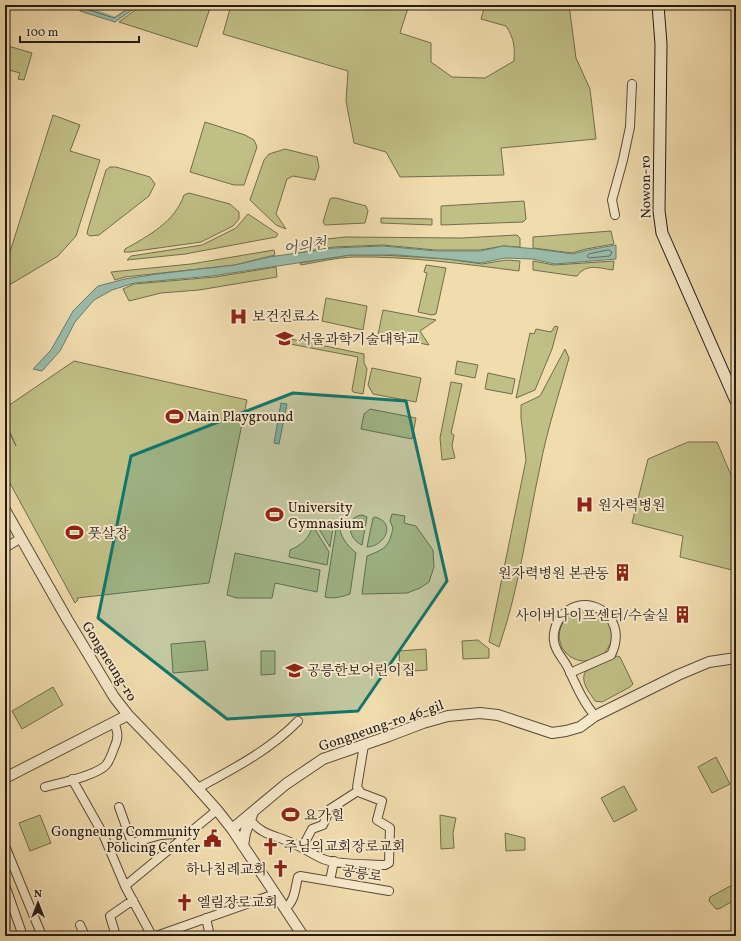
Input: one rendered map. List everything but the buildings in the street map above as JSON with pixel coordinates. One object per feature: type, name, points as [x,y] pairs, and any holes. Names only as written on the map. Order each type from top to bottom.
[{"type":"main road","name":"Nowon-ro","points":[[658,5],[661,44],[658,211],[662,232],[736,401]]},
{"type":"street","points":[[615,215],[612,200],[630,126],[632,84]]},
{"type":"street","name":"Gongneung-ro","points":[[5,510],[71,626],[114,697],[128,715],[198,788],[232,829],[302,936]]},
{"type":"street","points":[[5,548],[21,538]]},
{"type":"street","points":[[570,673],[611,655],[616,646],[617,636],[615,626],[610,617],[602,610],[593,606],[583,605],[574,607],[564,614],[556,624],[554,641],[556,650],[587,706],[595,716]]},
{"type":"street","name":"Gongneung-ro 46-gil","points":[[232,829],[286,784],[322,759],[423,723],[448,716],[480,713],[498,715],[552,733],[566,731],[580,726],[595,716],[678,675],[709,662],[736,658]]},
{"type":"street","points":[[5,778],[128,715]]},
{"type":"street","points":[[198,788],[254,757],[286,733],[298,721]]},
{"type":"street","points":[[45,787],[98,771],[109,761],[118,739],[118,731],[114,722]]},
{"type":"street","points":[[250,820],[254,825],[269,835],[288,841],[324,859],[356,864],[390,864],[390,828],[377,820],[382,801],[361,793],[358,791],[356,786],[364,745]]},
{"type":"street","points":[[72,779],[110,849],[125,886],[152,936]]},
{"type":"street","points":[[302,848],[312,829],[323,825],[330,809],[358,791]]},
{"type":"street","points":[[118,807],[132,843]]},
{"type":"street","points":[[125,886],[217,810]]},
{"type":"street","points":[[243,846],[245,833],[255,810]]},
{"type":"street","points":[[110,849],[161,835],[188,833]]},
{"type":"street","points":[[5,846],[42,936]]},
{"type":"street","name":"공릉로","points":[[330,881],[334,861]]},
{"type":"street","name":"공릉로","points":[[285,908],[293,900],[298,877],[302,876],[389,891]]},
{"type":"street","points":[[5,885],[23,936]]},
{"type":"street","points":[[156,936],[180,932],[206,918],[275,894]]},
{"type":"street","points":[[116,936],[110,916],[133,900]]},
{"type":"street","points":[[206,918],[210,936]]},
{"type":"street","points":[[80,925],[85,936]]},
{"type":"highlighted area","points":[[293,393],[406,401],[447,581],[358,711],[227,719],[98,618],[131,456]]},
{"type":"shaded area","points":[[142,5],[211,5],[197,47],[119,22]]},
{"type":"shaded area","points":[[231,5],[409,5],[400,33],[431,43],[431,62],[452,77],[485,78],[514,61],[514,51],[512,39],[506,26],[481,19],[485,5],[569,5],[576,58],[590,89],[596,139],[501,148],[504,175],[400,177],[386,152],[354,143],[346,101],[348,71],[223,34]]},
{"type":"shaded area","points":[[5,45],[32,53],[24,80],[18,79],[20,73],[5,69]]},
{"type":"shaded area","points":[[53,115],[80,125],[70,151],[100,160],[76,236],[58,256],[11,284],[5,285],[5,268]]},
{"type":"shaded area","points":[[205,122],[245,135],[254,140],[257,147],[244,185],[234,185],[190,172]]},
{"type":"shaded area","points":[[285,149],[317,157],[319,167],[315,180],[293,176],[287,179],[276,214],[286,229],[276,225],[250,200],[264,160],[269,154]]},
{"type":"shaded area","points":[[110,167],[116,167],[150,177],[155,184],[149,196],[99,235],[90,236],[87,234],[88,229],[106,170]]},
{"type":"shaded area","points":[[189,193],[230,204],[239,212],[239,219],[233,226],[201,242],[124,252],[125,249],[143,239],[167,221],[180,205],[184,195]]},
{"type":"shaded area","points":[[332,198],[366,206],[368,211],[365,223],[325,225],[323,222],[330,199]]},
{"type":"shaded area","points":[[524,201],[526,219],[523,222],[441,225],[441,206]]},
{"type":"shaded area","points":[[248,214],[278,234],[276,237],[185,254],[127,260],[131,256],[202,245],[236,228]]},
{"type":"shaded area","points":[[381,218],[432,219],[432,225],[381,223]]},
{"type":"shaded area","points":[[611,231],[614,244],[572,253],[533,248],[533,237]]},
{"type":"shaded area","points":[[517,235],[520,238],[520,247],[503,246],[480,250],[435,250],[383,245],[334,247],[298,253],[296,245],[317,240],[346,237],[461,238]]},
{"type":"shaded area","points":[[274,250],[275,255],[235,265],[125,277],[115,280],[111,272],[191,264]]},
{"type":"shaded area","points":[[350,255],[382,255],[447,259],[482,264],[506,260],[520,261],[519,271],[436,261],[373,257],[333,259],[301,265],[300,263]]},
{"type":"shaded area","points":[[533,261],[554,265],[614,261],[613,270],[593,267],[585,269],[575,276],[533,270]]},
{"type":"shaded area","points":[[426,265],[446,268],[436,314],[432,315],[418,312],[427,273],[424,272]]},
{"type":"shaded area","points":[[276,267],[277,277],[199,290],[161,293],[129,301],[123,289],[134,284],[215,277]]},
{"type":"shaded area","points":[[326,298],[367,306],[363,330],[322,321]]},
{"type":"shaded area","points":[[383,310],[436,320],[420,331],[429,345],[378,335]]},
{"type":"shaded area","points":[[555,326],[558,327],[552,349],[535,390],[516,398],[530,333],[534,334],[536,329],[551,332]]},
{"type":"shaded area","points":[[291,339],[364,354],[364,363],[367,369],[363,394],[353,392],[352,390],[358,357],[290,344]]},
{"type":"shaded area","points":[[565,349],[569,358],[546,439],[512,603],[499,647],[489,642],[526,460],[521,405],[540,396]]},
{"type":"shaded area","points":[[74,361],[247,400],[209,583],[77,598],[78,600],[75,603],[5,474],[5,423],[16,446],[5,421],[5,408]]},
{"type":"shaded area","points":[[457,361],[478,365],[475,378],[455,374]]},
{"type":"shaded area","points":[[372,368],[421,378],[416,402],[373,394],[368,385]]},
{"type":"shaded area","points":[[488,373],[515,379],[512,394],[485,389]]},
{"type":"shaded area","points":[[451,382],[462,384],[451,433],[454,435],[452,446],[455,458],[442,460],[440,438]]},
{"type":"shaded area","points":[[370,409],[416,418],[412,439],[361,429],[364,414]]},
{"type":"shaded area","points":[[688,442],[717,442],[736,487],[736,571],[680,557],[683,536],[632,523],[648,459]]},
{"type":"shaded area","points":[[392,514],[405,516],[404,523],[416,526],[433,550],[434,567],[429,582],[420,588],[407,593],[362,594],[367,556],[382,549],[388,543],[393,528],[390,521]]},
{"type":"shaded area","points":[[362,515],[367,517],[362,545],[357,542],[351,533],[350,524],[356,517]]},
{"type":"shaded area","points":[[375,517],[385,524],[387,528],[386,534],[379,543],[374,546],[367,547],[373,518]]},
{"type":"shaded area","points":[[314,521],[334,521],[330,547]]},
{"type":"shaded area","points":[[337,523],[339,523],[344,540],[356,553],[350,594],[328,598],[325,597]]},
{"type":"shaded area","points":[[313,526],[329,552],[327,565],[289,557],[290,550],[304,541]]},
{"type":"shaded area","points":[[235,553],[320,570],[317,592],[275,583],[272,598],[237,598],[227,595]]},
{"type":"shaded area","points":[[587,609],[595,610],[609,619],[614,635],[608,649],[602,656],[588,661],[576,660],[567,654],[562,647],[559,638],[561,628],[565,620],[574,613]]},
{"type":"shaded area","points":[[478,640],[489,649],[489,658],[463,659],[462,641]]},
{"type":"shaded area","points":[[205,641],[208,670],[173,673],[171,644]]},
{"type":"shaded area","points":[[426,649],[427,670],[400,672],[399,651]]},
{"type":"shaded area","points":[[261,651],[275,651],[275,674],[261,675]]},
{"type":"shaded area","points":[[617,656],[620,657],[633,684],[602,702],[595,701],[584,683],[584,675],[586,671]]},
{"type":"shaded area","points":[[53,687],[63,705],[22,729],[12,711]]},
{"type":"shaded area","points":[[716,757],[730,784],[712,793],[698,767]]},
{"type":"shaded area","points":[[624,786],[637,810],[614,822],[601,798]]},
{"type":"shaded area","points":[[40,815],[51,843],[30,851],[19,823]]},
{"type":"shaded area","points":[[440,815],[456,818],[453,833],[454,848],[441,849]]},
{"type":"shaded area","points":[[505,833],[525,838],[525,850],[506,851]]},
{"type":"shaded area","points":[[736,883],[736,901],[716,909],[709,901],[710,897]]},
{"type":"water","points":[[77,5],[139,5],[115,22],[80,11]]},
{"type":"water","points":[[616,245],[616,259],[555,264],[532,259],[505,258],[481,263],[397,255],[350,255],[212,276],[134,283],[112,290],[94,300],[75,322],[60,351],[42,371],[33,369],[51,350],[73,311],[98,286],[125,279],[235,265],[269,257],[334,248],[383,246],[435,251],[481,251],[503,246],[573,254]]},
{"type":"water","points":[[281,403],[287,404],[279,444],[274,443]]},
{"type":"pier","points":[[84,5],[113,5],[123,8],[128,5],[132,5],[116,17]]},
{"type":"place","name":"보건진료소","points":[[239,316]]},
{"type":"place","name":"서울과학기술대학교","points":[[285,339]]},
{"type":"place","name":"Main Playground","points":[[174,416]]},
{"type":"place","name":"원자력병원","points":[[585,505]]},
{"type":"place","name":"University Gymnasium","points":[[275,515]]},
{"type":"place","name":"풋살장","points":[[75,533]]},
{"type":"place","name":"원자력병원 본관동","points":[[622,573]]},
{"type":"place","name":"사이버나이프센터/수술실","points":[[682,615]]},
{"type":"place","name":"공릉한보어린이집","points":[[294,670]]},
{"type":"place","name":"요가힐","points":[[291,815]]},
{"type":"place","name":"Gongneung Community Policing Center","points":[[213,839]]},
{"type":"place","name":"주님의교회장로교회","points":[[271,846]]},
{"type":"place","name":"하나침례교회","points":[[280,869]]},
{"type":"place","name":"엘림장로교회","points":[[184,902]]},
{"type":"water label","name":"어의천","points":[[305,246]]}]
